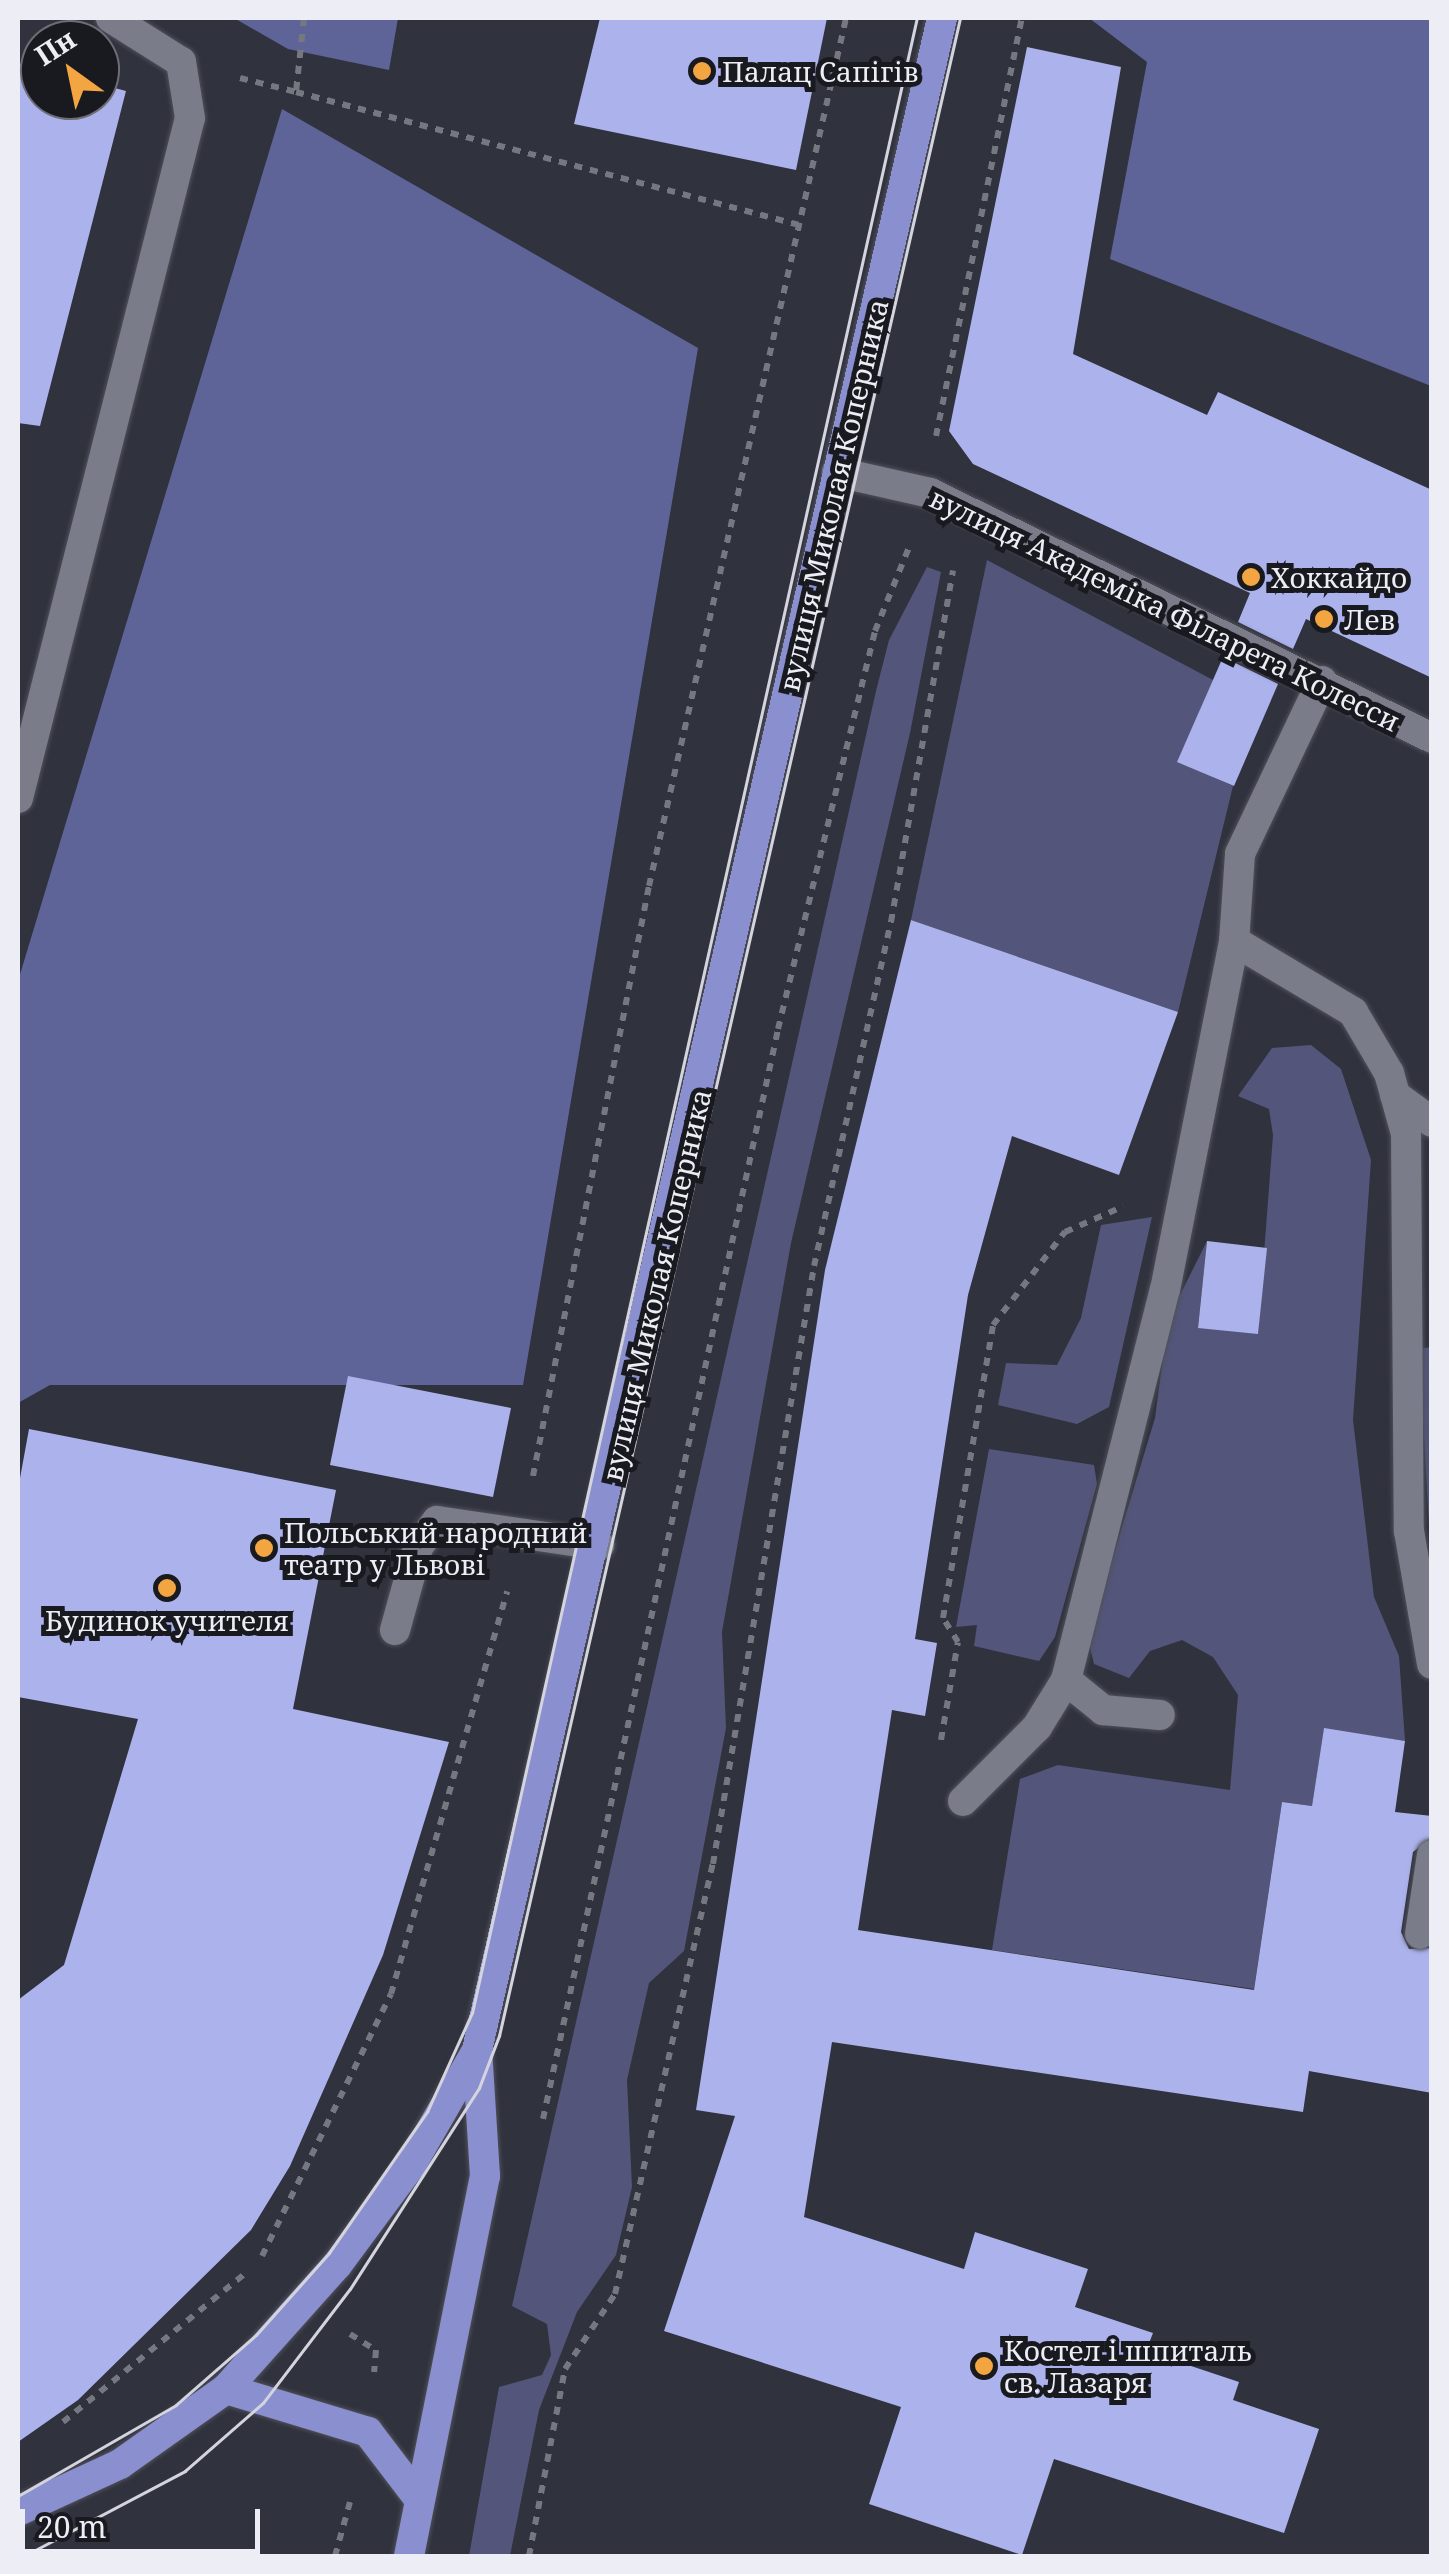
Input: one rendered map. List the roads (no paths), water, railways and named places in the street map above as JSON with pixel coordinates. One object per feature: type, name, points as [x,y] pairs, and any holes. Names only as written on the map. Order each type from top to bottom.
[{"type":"main road","name":"вулиця Миколая Коперника","points":[[410,2556],[485,2176],[477,2050],[599,1545],[942,18]]},
{"type":"main road","points":[[18,2511],[120,2464],[226,2388],[328,2278],[411,2165],[477,2050]]},
{"type":"main road","points":[[226,2388],[368,2432],[420,2499]]},
{"type":"street","points":[[18,798],[190,118],[181,62],[110,18]]},
{"type":"street","name":"вулиця Академіка Філарета Колесси","points":[[838,472],[930,493],[1432,738]]},
{"type":"street","points":[[964,1801],[1038,1728],[1066,1680],[1184,1179],[1234,941],[1240,854],[1322,681]]},
{"type":"street","points":[[1234,941],[1353,1012],[1395,1095],[1406,1134],[1409,1531],[1432,1664]]},
{"type":"street","points":[[1395,1095],[1432,1122]]},
{"type":"street","points":[[395,1630],[418,1547],[436,1521],[599,1545]]},
{"type":"street","points":[[1066,1680],[1103,1710],[1160,1715]]},
{"type":"street","points":[[1420,1934],[1432,1855]]},
{"type":"tram line","points":[[18,2496],[176,2405],[256,2335],[329,2253],[427,2112],[472,2013],[917,18]]},
{"type":"tram line","points":[[24,2556],[185,2471],[263,2403],[350,2289],[479,2088],[499,2036],[960,18]]},
{"type":"place","name":"Палац Сапігів","points":[[702,71]]},
{"type":"place","name":"Хоккайдо","points":[[1251,577]]},
{"type":"place","name":"Лев","points":[[1324,619]]},
{"type":"place","name":"Польський народний театр у Львові","points":[[264,1548]]},
{"type":"place","name":"Будинок учителя","points":[[167,1588]]},
{"type":"place","name":"Костел і шпиталь св. Лазаря","points":[[984,2366]]}]
